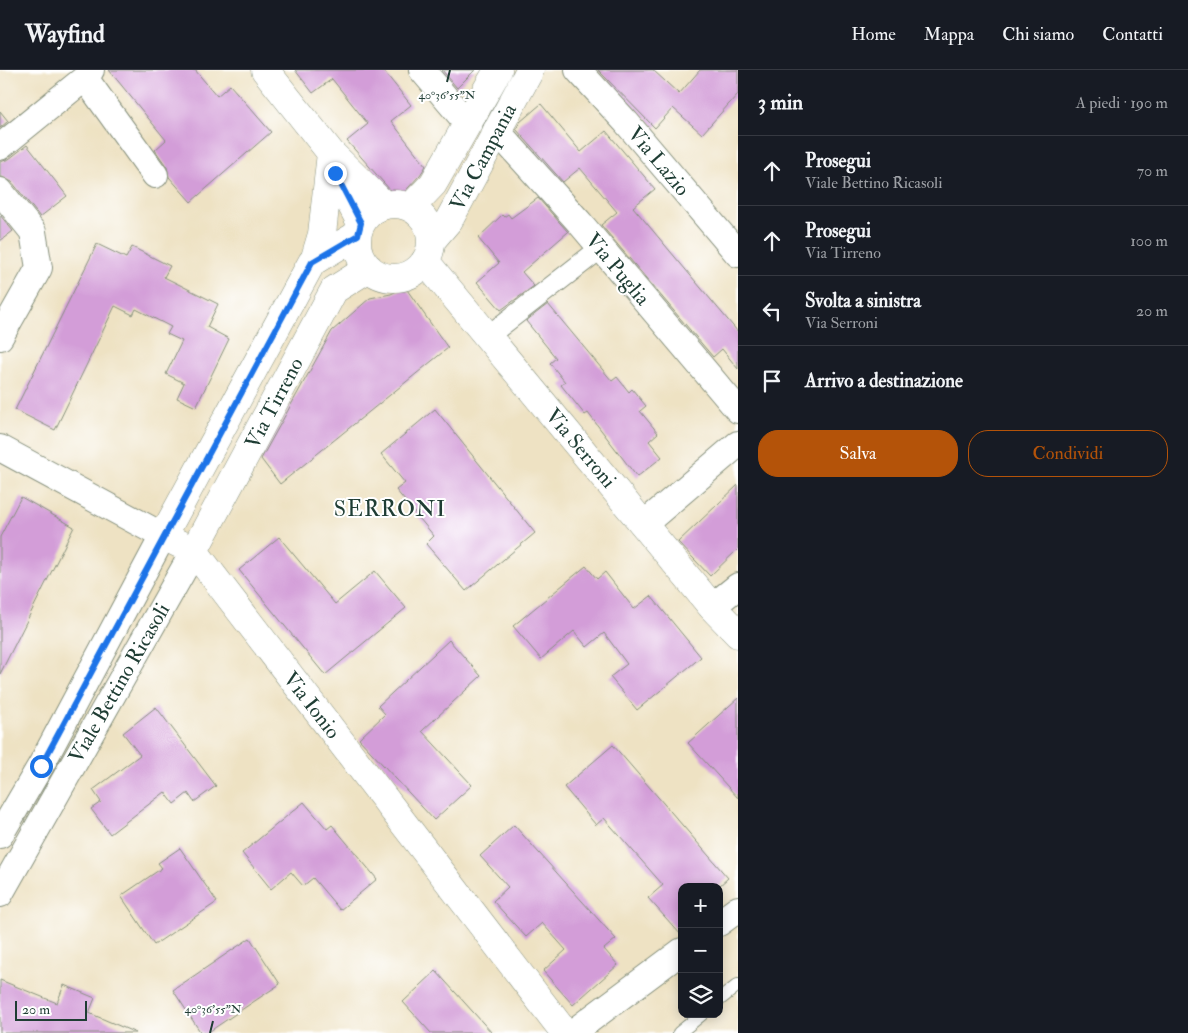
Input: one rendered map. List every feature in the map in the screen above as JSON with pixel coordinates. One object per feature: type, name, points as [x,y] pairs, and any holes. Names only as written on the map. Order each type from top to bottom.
[{"type":"street","points":[[265,70],[331,153],[398,206],[419,213],[427,223],[428,251],[418,270],[407,276],[394,278],[381,276],[369,268],[358,251],[359,229],[335,173],[331,153]]},
{"type":"street","points":[[422,70],[467,123]]},
{"type":"street","name":"Via Campania","points":[[398,206],[433,184],[498,70]]},
{"type":"street","name":"Via Campania","points":[[428,251],[449,220],[530,70]]},
{"type":"street","name":"Via Lazio","points":[[578,70],[626,122],[738,254]]},
{"type":"street","points":[[0,147],[88,74],[155,175]]},
{"type":"street","name":"Via Puglia","points":[[496,130],[601,248],[738,410]]},
{"type":"street","name":"Via Tirreno","points":[[163,536],[314,261],[322,234],[331,153]]},
{"type":"street","points":[[0,190],[33,232],[39,268],[0,337]]},
{"type":"street","points":[[314,261],[359,229],[369,213],[398,206]]},
{"type":"street","points":[[488,336],[601,248]]},
{"type":"street","name":"Via Serroni","points":[[428,251],[488,336],[712,607],[738,634]]},
{"type":"street","name":"Via Tirreno","points":[[194,551],[334,290],[369,268]]},
{"type":"street","points":[[644,524],[738,444]]},
{"type":"street","name":"Via Ionio","points":[[3,456],[194,551],[565,1033]]},
{"type":"street","name":"Viale Bettino Ricasoli","points":[[0,835],[41,766],[163,536]]},
{"type":"street","name":"Viale Bettino Ricasoli","points":[[0,894],[194,551]]},
{"type":"street","points":[[712,607],[738,586]]},
{"type":"street","points":[[572,1033],[678,954]]},
{"type":"lane","points":[[723,997],[738,985]]},
{"type":"lane","points":[[679,1033],[697,1018]]},
{"type":"building","points":[[109,70],[195,70],[217,96],[230,85],[271,132],[191,202],[169,177],[167,167],[155,150],[166,140]]},
{"type":"building","points":[[295,70],[383,70],[411,105],[391,121],[426,166],[398,199],[347,141],[368,124],[332,79],[313,93]]},
{"type":"building","points":[[442,70],[475,70],[457,88]]},
{"type":"building","points":[[598,70],[653,70],[679,94],[700,70],[738,70],[738,94],[702,134],[673,108],[655,128]]},
{"type":"building","points":[[541,104],[581,152],[606,131],[655,189],[633,207],[738,332],[738,369],[722,349],[713,357],[601,225],[617,212],[580,168],[563,182],[516,129],[520,122]]},
{"type":"building","points":[[0,111],[8,121],[0,128]]},
{"type":"building","points":[[27,145],[67,196],[40,217],[12,182],[0,176],[0,162],[9,159]]},
{"type":"building","points":[[538,198],[568,232],[522,272],[534,286],[501,310],[477,282],[499,263],[478,238],[502,215],[504,217],[508,214],[511,218]]},
{"type":"building","points":[[0,215],[13,231],[0,241]]},
{"type":"building","points":[[97,244],[126,258],[132,247],[170,266],[164,277],[218,304],[207,327],[229,339],[196,407],[177,398],[184,383],[166,374],[182,341],[167,334],[171,327],[136,309],[133,315],[115,306],[55,430],[15,410]]},
{"type":"building","points":[[405,287],[448,348],[280,484],[261,459],[332,331],[370,298],[391,294]]},
{"type":"building","points":[[548,304],[612,381],[617,377],[629,392],[632,389],[646,406],[640,411],[658,433],[649,441],[662,457],[637,477],[588,413],[585,415],[561,385],[565,382],[550,363],[556,358],[526,321]]},
{"type":"building","points":[[435,409],[535,533],[466,591],[426,544],[434,536],[396,490],[405,483],[381,454]]},
{"type":"building","points":[[738,485],[738,549],[710,576],[678,542]]},
{"type":"building","points":[[21,497],[74,527],[0,674],[0,537]]},
{"type":"building","points":[[279,537],[335,604],[375,571],[406,608],[325,675],[239,570]]},
{"type":"building","points":[[586,566],[597,579],[605,572],[634,609],[651,596],[701,657],[637,710],[610,677],[627,664],[604,633],[587,647],[574,631],[541,659],[513,626]]},
{"type":"building","points":[[449,640],[481,676],[422,731],[472,785],[434,820],[359,739],[385,714],[378,706]]},
{"type":"building","points":[[738,698],[738,798],[688,743]]},
{"type":"building","points":[[156,707],[216,786],[194,802],[188,793],[174,804],[165,792],[110,834],[91,809],[101,802],[93,790],[140,755],[123,733]]},
{"type":"building","points":[[613,745],[728,878],[722,883],[678,883],[678,932],[648,898],[663,885],[604,818],[596,825],[564,787]]},
{"type":"building","points":[[304,802],[327,829],[332,825],[377,879],[340,910],[313,878],[303,886],[291,872],[271,889],[242,853]]},
{"type":"building","points":[[514,825],[616,939],[604,949],[618,965],[573,1005],[543,971],[566,950],[542,923],[526,937],[493,901],[508,887],[480,856]]},
{"type":"building","points":[[180,848],[217,902],[154,945],[121,896],[162,868],[158,863]]},
{"type":"building","points":[[250,938],[280,984],[207,1033],[201,1033],[173,990]]},
{"type":"building","points":[[436,971],[492,1033],[431,1033],[403,1002]]},
{"type":"building","points":[[0,980],[57,1003],[64,985],[95,998],[89,1013],[136,1033],[0,1033]]},
{"type":"district","name":"SERRONI","points":[[390,508]]},
{"type":"route","points":[[41,766],[312,262],[358,235],[361,223],[335,173]]}]
